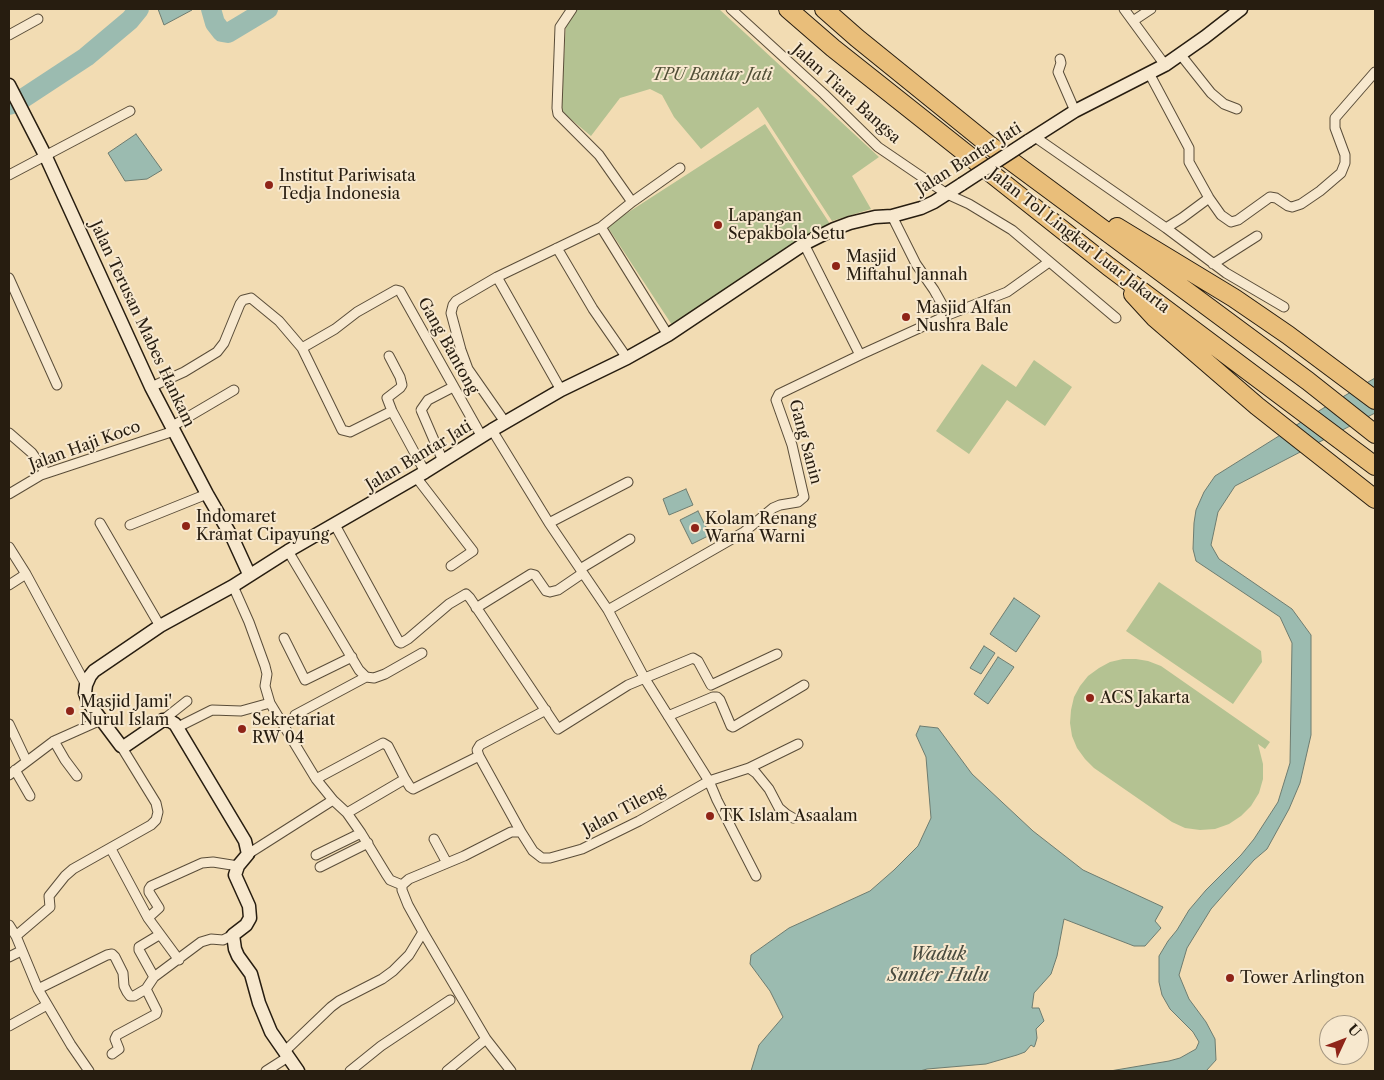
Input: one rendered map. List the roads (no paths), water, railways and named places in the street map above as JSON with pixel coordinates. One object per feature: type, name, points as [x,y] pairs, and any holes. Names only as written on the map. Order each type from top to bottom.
[{"type":"highway","name":"Jalan Tol Lingkar Luar Jakarta","points":[[788,9],[840,54],[1108,266],[1369,461]]},
{"type":"highway","name":"Jalan Tol Lingkar Luar Jakarta","points":[[824,9],[988,144],[1308,381],[1375,434]]},
{"type":"highway","points":[[1023,169],[1234,298],[1288,335],[1375,400]]},
{"type":"highway","points":[[1108,266],[1155,318],[1257,406],[1375,499]]},
{"type":"street","points":[[572,9],[560,27],[558,114],[599,155],[632,202]]},
{"type":"street","name":"Jalan Tiara Bangsa","points":[[731,9],[824,94],[878,147],[947,194],[1012,230],[1116,318]]},
{"type":"street","points":[[1124,9],[1164,65]]},
{"type":"street","points":[[1133,21],[1151,9]]},
{"type":"street","name":"Jalan Bantar Jati","points":[[86,685],[94,671],[160,626],[233,586],[249,574],[420,475],[560,390],[626,358],[668,334],[804,244],[850,223],[875,217],[892,216],[928,205],[1075,111],[1164,65],[1241,9]]},
{"type":"street","points":[[9,35],[38,19]]},
{"type":"street","points":[[1180,54],[1211,93],[1224,104],[1237,109]]},
{"type":"street","points":[[1060,59],[1061,63],[1058,72],[1075,111]]},
{"type":"street","points":[[1149,73],[1188,144],[1190,162],[1209,198],[1221,215],[1231,222],[1238,220],[1270,197],[1276,198],[1285,205],[1292,207],[1301,204],[1341,173],[1345,163],[1343,147],[1335,128],[1335,118],[1375,72]]},
{"type":"street","name":"Jalan Terusan Mabes Hankam","points":[[10,88],[46,157],[151,387],[207,494],[233,539],[249,574]]},
{"type":"street","points":[[9,175],[130,111]]},
{"type":"street","points":[[1032,139],[1166,228],[1226,273],[1284,307]]},
{"type":"street","points":[[505,422],[468,369],[451,313],[456,300],[497,277],[601,226],[680,168]]},
{"type":"street","points":[[1166,228],[1209,198]]},
{"type":"street","points":[[892,216],[916,264],[948,315]]},
{"type":"street","points":[[601,226],[668,334]]},
{"type":"street","points":[[1213,264],[1257,236]]},
{"type":"street","points":[[804,244],[860,355]]},
{"type":"street","points":[[556,248],[593,309],[626,358]]},
{"type":"street","name":"Gang Sanin","points":[[608,610],[744,532],[773,508],[800,501],[804,495],[792,444],[776,400],[779,394],[948,315],[1007,292],[1049,262]]},
{"type":"street","points":[[497,277],[560,390]]},
{"type":"street","points":[[9,278],[57,385]]},
{"type":"street","name":"Gang Bantong","points":[[302,348],[335,329],[357,312],[399,290],[402,292],[452,387],[487,434]]},
{"type":"street","points":[[151,387],[184,372],[216,352],[224,343],[240,304],[247,298],[254,299],[279,321],[302,348],[342,430],[350,432],[392,411]]},
{"type":"street","points":[[389,356],[402,385],[387,398],[392,411],[420,475],[473,552],[451,566]]},
{"type":"street","points":[[443,461],[421,410],[428,400],[452,387]]},
{"type":"street","name":"Jalan Haji Koco","points":[[9,494],[46,473],[172,429],[234,390]]},
{"type":"street","points":[[9,433],[32,454],[46,473]]},
{"type":"street","points":[[487,434],[608,610],[645,679],[709,781],[756,876]]},
{"type":"street","points":[[549,523],[628,482]]},
{"type":"street","points":[[130,525],[207,494]]},
{"type":"street","points":[[100,523],[160,626]]},
{"type":"street","points":[[335,525],[399,642],[401,643],[408,639],[449,604],[466,594],[546,710],[556,728],[559,729],[628,685],[694,658],[698,661],[711,685],[777,654]]},
{"type":"street","points":[[476,608],[530,574],[535,575],[546,591],[558,590],[581,571],[630,538]]},
{"type":"street","points":[[9,547],[26,574],[86,685],[85,693],[88,702],[121,746],[156,803],[158,812],[156,820],[151,826],[69,872],[49,896],[50,907],[16,936]]},
{"type":"street","points":[[288,551],[359,670],[366,677]]},
{"type":"street","points":[[9,585],[26,574]]},
{"type":"street","points":[[233,586],[265,666],[267,674],[265,686],[270,704],[316,779],[333,800],[347,813],[390,880],[402,885]]},
{"type":"street","points":[[284,638],[305,680],[352,657]]},
{"type":"street","points":[[295,715],[366,677],[374,678],[385,674],[422,652]]},
{"type":"street","points":[[668,716],[717,697],[733,727],[804,685]]},
{"type":"street","points":[[121,746],[125,746],[187,701]]},
{"type":"street","points":[[178,727],[212,710],[241,711],[270,704]]},
{"type":"street","points":[[316,779],[383,743],[388,746],[410,787],[415,789],[479,756],[477,750],[480,745],[546,710]]},
{"type":"street","points":[[30,796],[12,772],[26,760],[54,742],[101,720]]},
{"type":"street","points":[[163,720],[170,720],[178,727],[245,841],[248,854]]},
{"type":"street","points":[[9,724],[26,760]]},
{"type":"street","points":[[54,742],[77,776]]},
{"type":"street","name":"Jalan Tileng","points":[[479,756],[536,856],[550,858],[600,841],[709,781],[749,768],[798,744]]},
{"type":"street","points":[[749,768],[756,773],[769,789],[779,808],[793,818]]},
{"type":"street","points":[[347,813],[405,779]]},
{"type":"street","points":[[38,988],[109,954],[115,957],[123,973],[124,986],[128,994],[134,996],[146,989],[154,977],[202,942],[211,939],[223,940],[233,935],[246,925],[250,918],[249,906],[235,875],[238,866],[248,854],[333,800]]},
{"type":"street","points":[[402,885],[418,875],[447,863],[505,834],[515,831],[521,832]]},
{"type":"street","points":[[316,855],[361,833]]},
{"type":"street","points":[[434,839],[447,863]]},
{"type":"street","points":[[320,866],[368,843]]},
{"type":"street","points":[[111,849],[148,918],[179,960]]},
{"type":"street","points":[[148,918],[159,908],[149,892],[149,888],[152,886],[202,863],[213,862],[238,866]]},
{"type":"street","points":[[402,885],[408,905],[423,932],[486,1039],[511,1071]]},
{"type":"street","points":[[9,925],[16,936],[47,1005],[70,1045],[89,1071]]},
{"type":"street","points":[[266,1071],[286,1054],[335,1004],[382,979],[393,970],[409,955],[423,932]]},
{"type":"street","points":[[154,977],[139,947],[159,935]]},
{"type":"street","points":[[233,935],[238,956],[251,974],[271,1032],[298,1071]]},
{"type":"street","points":[[9,957],[22,951]]},
{"type":"street","points":[[112,1054],[118,1051],[119,1048],[115,1037],[156,1014],[157,1010],[146,989]]},
{"type":"street","points":[[350,1071],[381,1046],[450,1000]]},
{"type":"street","points":[[9,1026],[47,1005]]},
{"type":"street","points":[[447,1071],[486,1039]]},
{"type":"water","points":[[158,9],[192,9],[192,10],[164,25]]},
{"type":"water","points":[[136,134],[162,170],[147,179],[125,181],[108,153]]},
{"type":"water","points":[[1375,378],[1375,413],[1235,486],[1218,512],[1211,545],[1219,559],[1292,609],[1311,635],[1311,735],[1300,783],[1289,809],[1267,849],[1254,860],[1211,909],[1187,948],[1179,975],[1189,999],[1206,1022],[1215,1039],[1216,1060],[1206,1071],[1110,1071],[1169,1061],[1180,1058],[1196,1049],[1199,1042],[1193,1032],[1170,1009],[1162,995],[1159,982],[1159,956],[1189,910],[1254,839],[1278,802],[1290,763],[1292,643],[1280,617],[1196,561],[1193,549],[1196,510],[1204,492],[1215,476]]},
{"type":"water","name":"Kolam Renang Warna Warni","points":[[686,489],[693,505],[669,515],[663,499]]},
{"type":"water","name":"Kolam Renang Warna Warni","points":[[698,511],[710,535],[692,544],[680,520]]},
{"type":"water","points":[[1014,598],[1040,616],[1016,652],[990,634]]},
{"type":"water","points":[[984,646],[995,653],[981,674],[970,668]]},
{"type":"water","points":[[998,657],[1014,667],[988,704],[974,694]]},
{"type":"water","name":"Waduk Sunter Hulu","points":[[920,726],[938,728],[972,774],[1033,831],[1083,870],[1163,907],[1155,921],[1161,928],[1145,946],[1134,946],[1064,919],[1057,956],[1051,974],[1034,993],[1032,1008],[1039,1008],[1044,1021],[1036,1029],[1037,1038],[1034,1047],[1031,1045],[1025,1052],[1017,1055],[986,1064],[920,1071],[751,1071],[759,1045],[783,1017],[770,991],[750,964],[751,955],[789,928],[870,891],[918,846],[931,818],[926,757],[916,735]]},
{"type":"waterway","points":[[9,105],[16,103],[86,57],[130,20],[139,9]]},
{"type":"waterway","points":[[211,9],[215,23],[222,32],[228,33],[268,9]]},
{"type":"place","name":"Institut Pariwisata Tedja Indonesia","points":[[269,185]]},
{"type":"place","name":"Lapangan Sepakbola Setu","points":[[718,225]]},
{"type":"place","name":"Masjid Miftahul Jannah","points":[[836,266]]},
{"type":"place","name":"Masjid Alfan Nushra Bale","points":[[906,317]]},
{"type":"place","name":"Indomaret Kramat Cipayung","points":[[186,526]]},
{"type":"place","name":"Kolam Renang Warna Warni","points":[[695,528]]},
{"type":"place","name":"ACS Jakarta","points":[[1090,698]]},
{"type":"place","name":"Masjid Jami' Nurul Islam","points":[[70,711]]},
{"type":"place","name":"Sekretariat RW 04","points":[[242,729]]},
{"type":"place","name":"TK Islam Asaalam","points":[[710,816]]},
{"type":"place","name":"Tower Arlington","points":[[1230,978]]},
{"type":"park label","name":"TPU Bantar Jati","points":[[712,75]]}]
